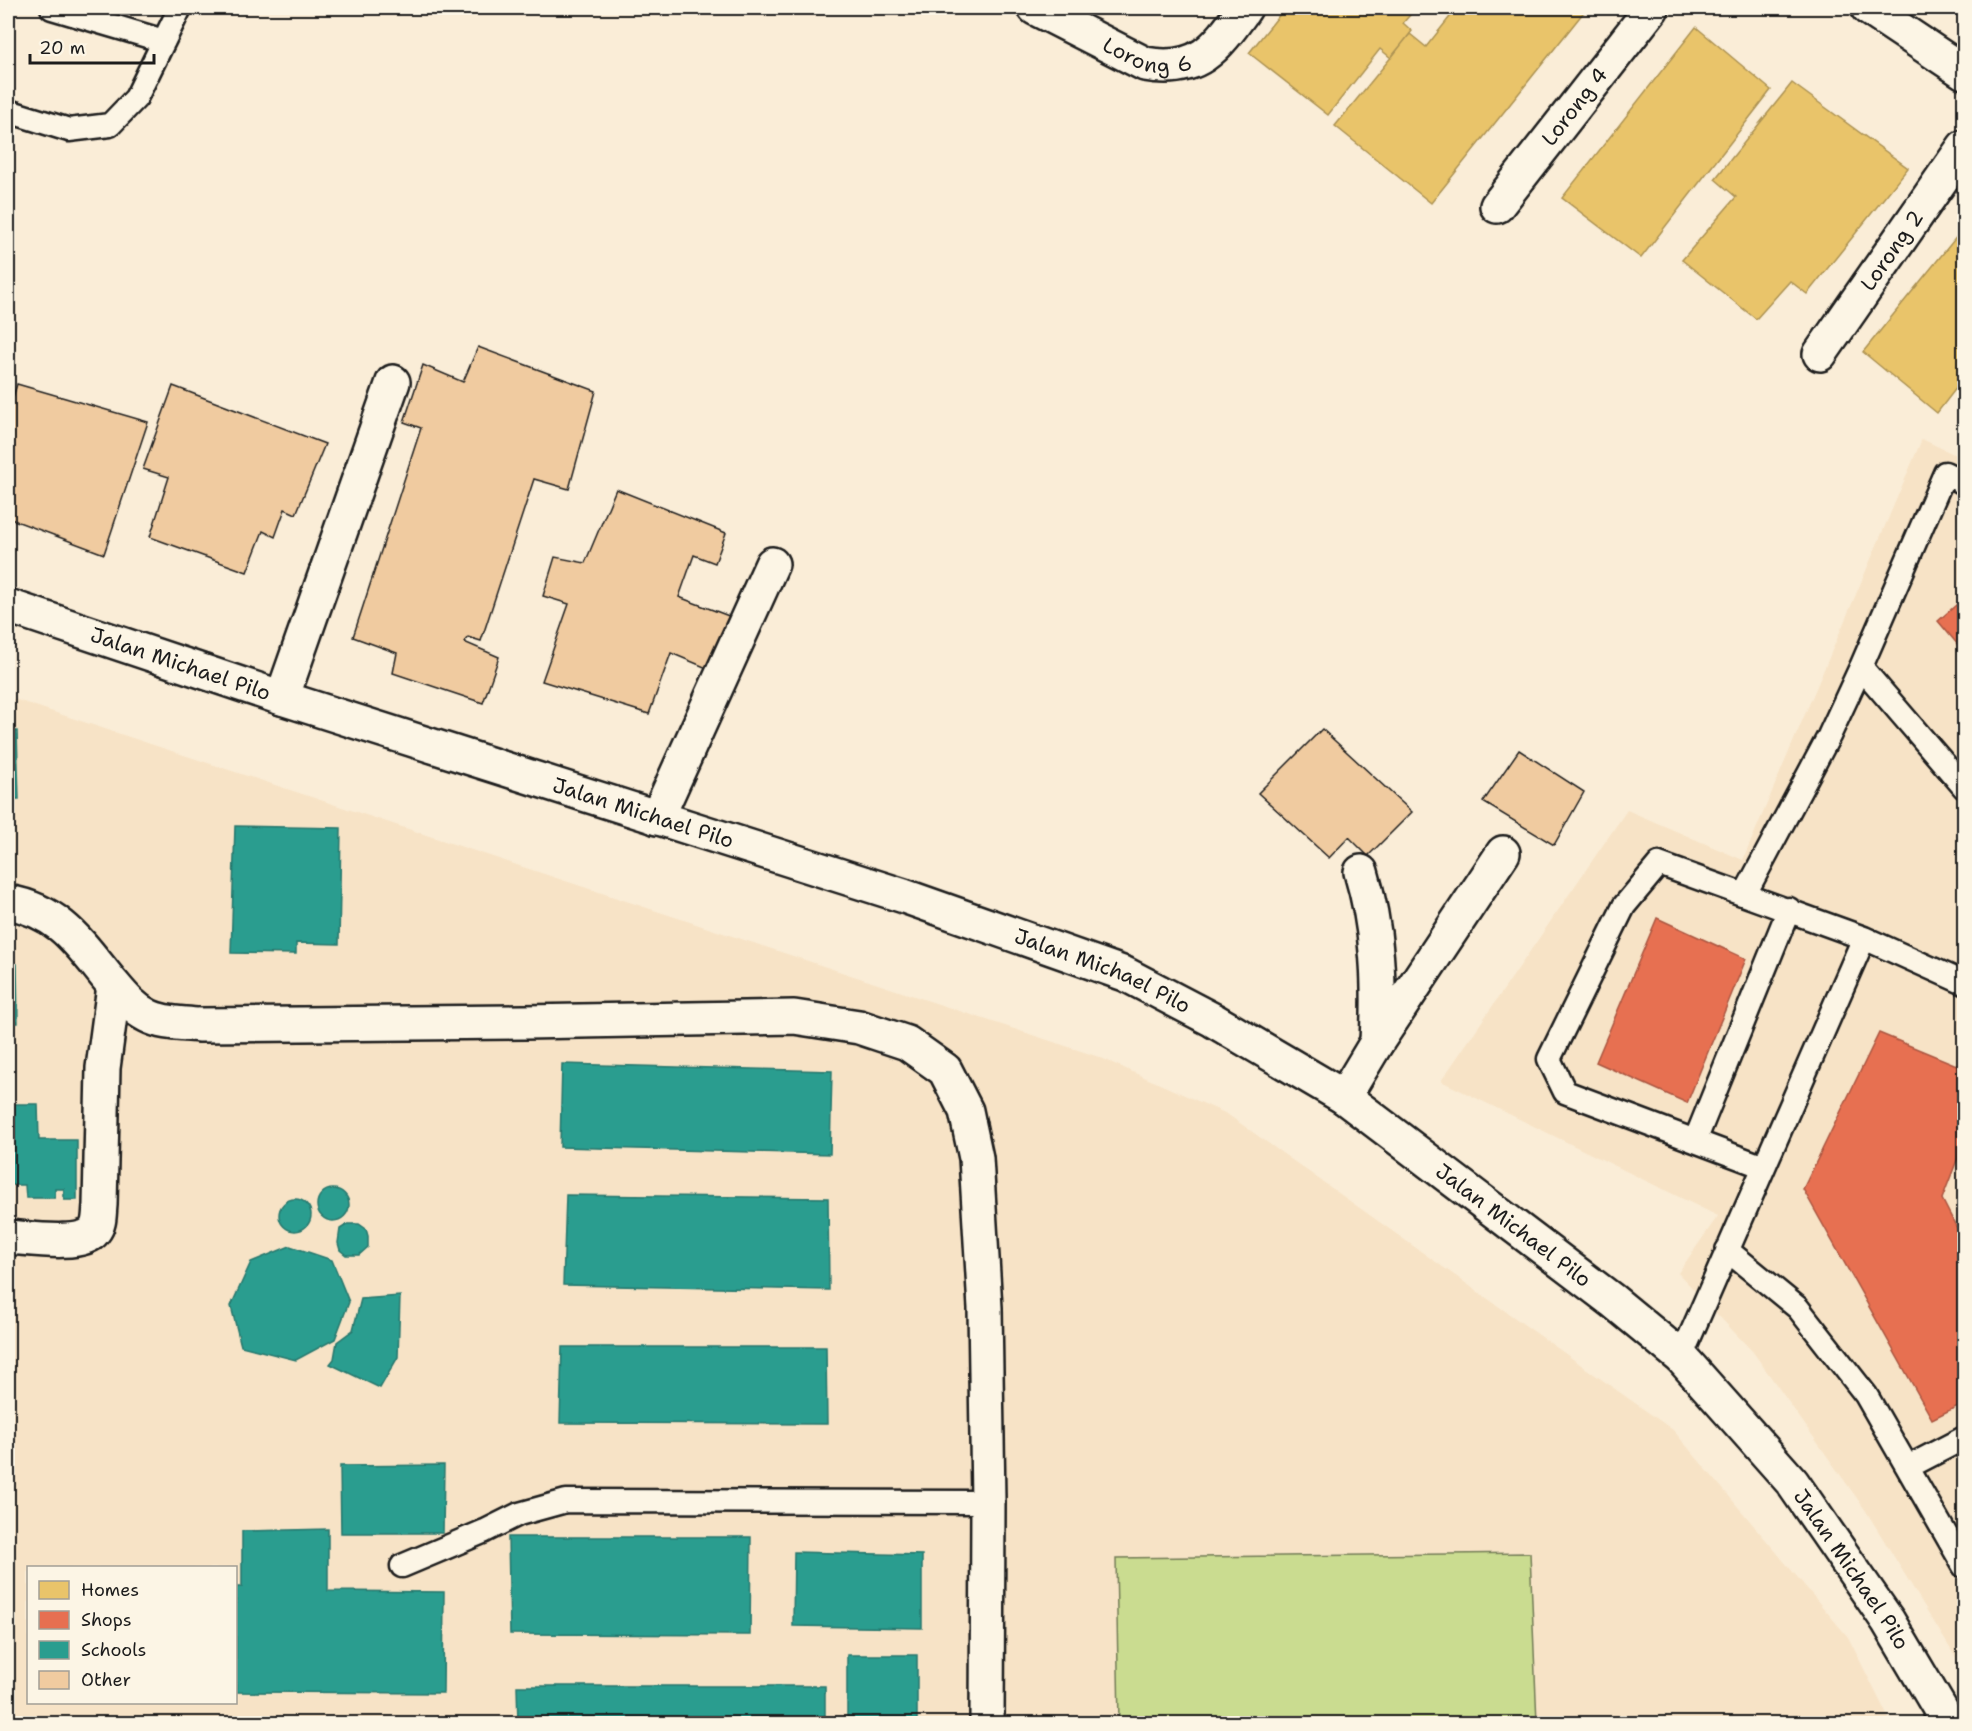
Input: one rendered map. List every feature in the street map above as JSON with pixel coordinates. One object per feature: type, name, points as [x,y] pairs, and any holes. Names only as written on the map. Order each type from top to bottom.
[{"type":"street","name":"Lorong 6","points":[[1035,8],[1145,64],[1163,67],[1185,65],[1205,56],[1245,8]]},
{"type":"street","name":"Lorong 4","points":[[1497,206],[1652,8]]},
{"type":"street","points":[[1868,8],[1965,72]]},
{"type":"street","name":"Lorong 2","points":[[1820,354],[1965,147]]},
{"type":"street","points":[[282,698],[393,382]]},
{"type":"street","points":[[657,818],[771,564]]},
{"type":"street","name":"Jalan Michael Pilo","points":[[8,606],[282,698],[904,896],[1125,974],[1213,1020],[1344,1097],[1613,1301],[1682,1357],[1792,1482],[1888,1621],[1949,1724]]},
{"type":"street","points":[[1344,1097],[1377,1041],[1503,853]]},
{"type":"street","points":[[1361,872],[1371,904],[1375,945],[1379,1000],[1377,1041]]},
{"type":"street","points":[[8,902],[24,905],[51,918],[72,933],[132,1006],[164,1022],[198,1025],[794,1017],[859,1027],[907,1043],[945,1070],[966,1111],[976,1158],[985,1308],[988,1502],[987,1724]]},
{"type":"street","points":[[8,1237],[76,1240],[92,1234],[98,1226],[103,1068],[114,986]]},
{"type":"lane","points":[[52,8],[164,41]]},
{"type":"lane","points":[[8,111],[69,130],[110,125],[136,98],[180,8]]},
{"type":"lane","points":[[1745,894],[1829,736],[1945,473],[1965,483]]},
{"type":"lane","points":[[1861,667],[1965,787]]},
{"type":"lane","points":[[1764,1167],[1565,1092],[1549,1059],[1624,906],[1659,864],[1790,909],[1864,938],[1965,983]]},
{"type":"lane","points":[[1695,1141],[1790,909]]},
{"type":"lane","points":[[1682,1357],[1864,938]]},
{"type":"lane","points":[[1727,1250],[1798,1308],[1866,1395],[1965,1566]]},
{"type":"lane","points":[[1908,1467],[1965,1438]]},
{"type":"lane","points":[[402,1566],[519,1514],[566,1501],[988,1502]]},
{"type":"shaded area","points":[[1922,439],[1964,459],[1964,1671],[1866,1511],[1753,1352],[1678,1273],[1718,1216],[1441,1081],[1627,810],[1743,860]]},
{"type":"shaded area","points":[[8,697],[1099,1057],[1227,1114],[1673,1430],[1848,1637],[1891,1723],[8,1724]]},
{"type":"green space","points":[[1530,1553],[1537,1723],[1119,1723],[1116,1558]]},
{"type":"building: Homes","points":[[1285,8],[1416,8],[1403,23],[1412,31],[1391,58],[1380,49],[1328,115],[1249,53]]},
{"type":"building: Homes","points":[[1457,8],[1587,8],[1431,203],[1335,126],[1410,34],[1426,47]]},
{"type":"building: Homes","points":[[1696,27],[1771,90],[1641,258],[1562,198]]},
{"type":"building: Homes","points":[[1792,83],[1908,168],[1807,294],[1790,281],[1756,319],[1682,260],[1736,197],[1715,179]]},
{"type":"building: Homes","points":[[1958,235],[1964,240],[1964,378],[1937,413],[1863,352]]},
{"type":"building: Shops","points":[[1964,598],[1964,652],[1938,621]]},
{"type":"building: Shops","points":[[1657,918],[1746,959],[1687,1103],[1596,1062]]},
{"type":"building: Shops","points":[[1879,1033],[1964,1068],[1964,1142],[1942,1199],[1964,1242],[1964,1403],[1932,1419],[1803,1189]]},
{"type":"building: Schools","points":[[8,731],[17,731],[19,799],[8,799]]},
{"type":"building: Schools","points":[[235,826],[341,828],[339,944],[296,943],[296,954],[231,953]]},
{"type":"building: Schools","points":[[8,964],[17,964],[18,1023],[8,1023]]},
{"type":"building: Schools","points":[[562,1064],[832,1071],[830,1154],[560,1147]]},
{"type":"building: Schools","points":[[8,1104],[38,1104],[39,1140],[77,1140],[77,1200],[64,1200],[64,1189],[55,1189],[55,1198],[26,1198],[25,1185],[8,1185]]},
{"type":"building: Schools","points":[[333,1189],[344,1194],[349,1205],[344,1216],[333,1221],[322,1216],[317,1205],[322,1194]]},
{"type":"building: Schools","points":[[566,1195],[828,1198],[829,1290],[563,1285]]},
{"type":"building: Schools","points":[[295,1199],[306,1204],[311,1215],[306,1226],[295,1231],[284,1226],[279,1215],[284,1204]]},
{"type":"building: Schools","points":[[348,1224],[359,1224],[366,1229],[368,1247],[359,1255],[346,1255],[340,1250],[338,1243],[340,1229]]},
{"type":"building: Schools","points":[[290,1246],[332,1260],[349,1302],[335,1339],[296,1360],[241,1346],[231,1306],[251,1262]]},
{"type":"building: Schools","points":[[400,1296],[398,1357],[380,1388],[330,1364],[334,1359],[337,1342],[353,1330],[361,1299]]},
{"type":"building: Schools","points":[[562,1347],[826,1347],[827,1424],[560,1423]]},
{"type":"building: Schools","points":[[444,1465],[443,1533],[341,1533],[340,1466]]},
{"type":"building: Schools","points":[[328,1529],[328,1591],[444,1592],[443,1693],[237,1692],[237,1587],[242,1587],[242,1531]]},
{"type":"building: Schools","points":[[508,1537],[751,1537],[750,1635],[510,1634]]},
{"type":"building: Schools","points":[[794,1552],[922,1555],[922,1628],[793,1626]]},
{"type":"building: Schools","points":[[847,1655],[917,1655],[917,1724],[847,1724]]},
{"type":"building: Schools","points":[[517,1686],[825,1686],[825,1724],[518,1724]]},
{"type":"building: Other","points":[[478,347],[596,391],[569,489],[534,479],[481,641],[468,637],[464,642],[499,657],[483,703],[393,673],[397,653],[353,637],[421,428],[404,422],[423,365],[463,382]]},
{"type":"building: Other","points":[[17,384],[148,422],[104,554],[8,518],[8,413]]},
{"type":"building: Other","points":[[173,386],[325,444],[296,514],[285,509],[275,537],[263,531],[247,572],[150,537],[169,477],[143,469]]},
{"type":"building: Other","points":[[616,489],[726,533],[715,563],[694,555],[679,597],[734,618],[714,671],[671,653],[649,714],[542,681],[569,604],[543,596],[555,557],[585,563]]},
{"type":"building: Other","points":[[1322,729],[1412,812],[1368,856],[1349,837],[1329,858],[1258,793]]},
{"type":"building: Other","points":[[1519,750],[1584,792],[1554,845],[1483,802]]}]
